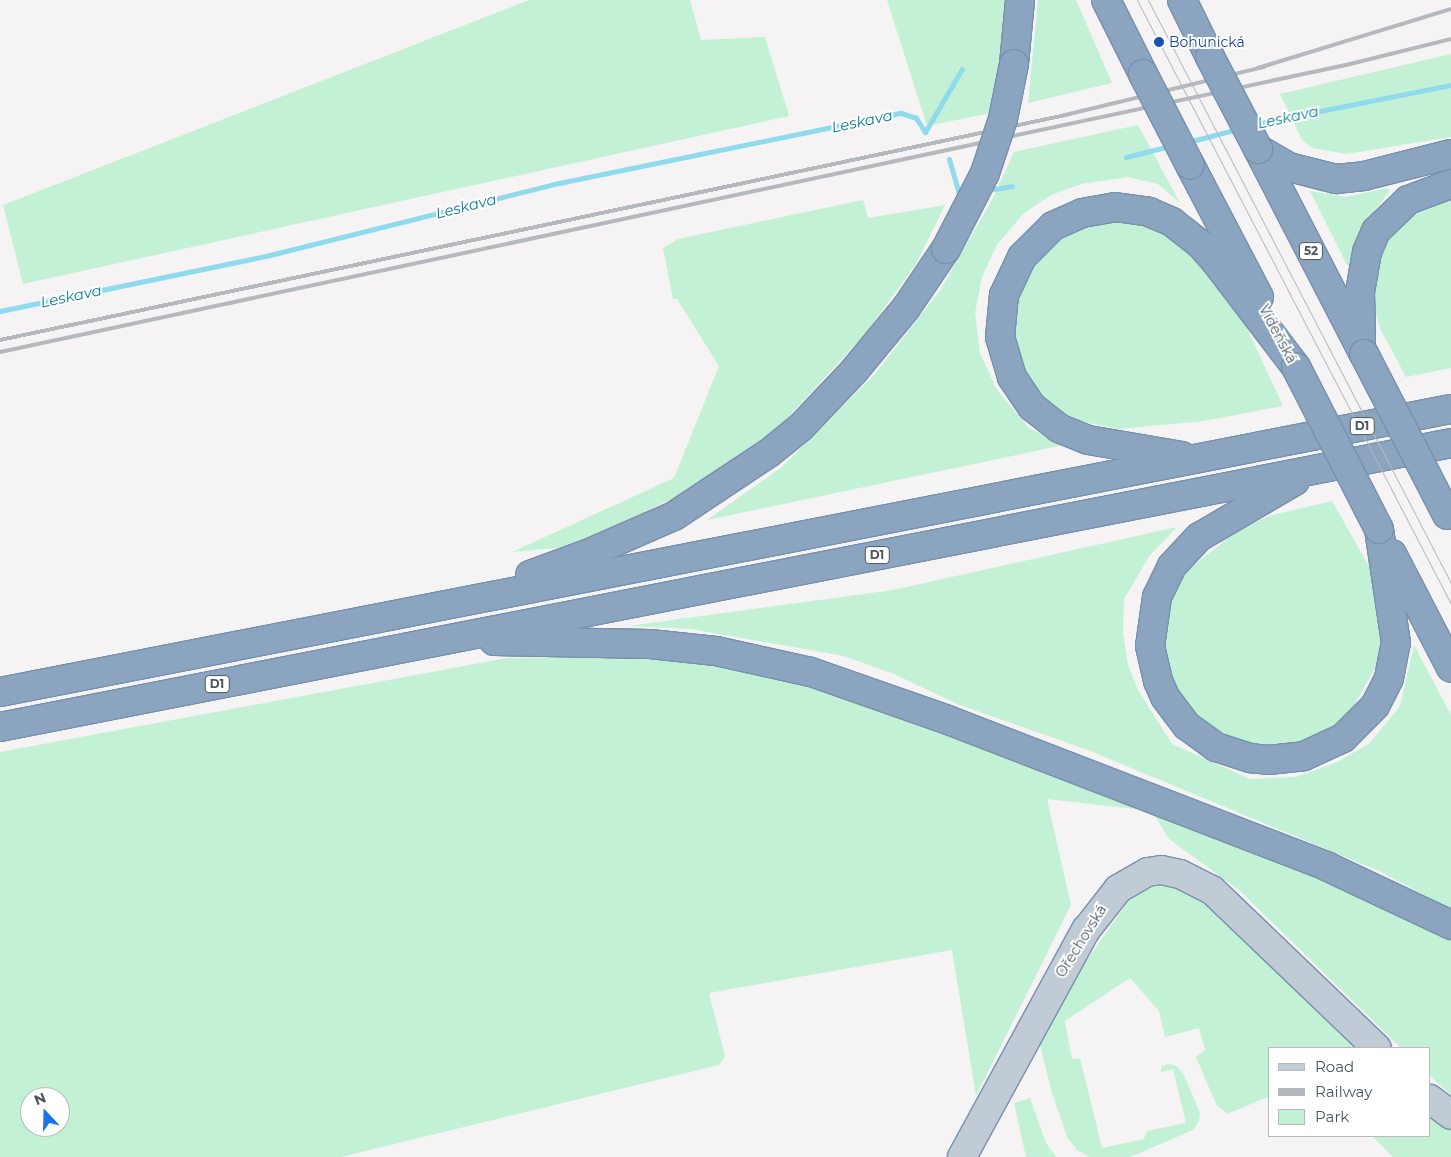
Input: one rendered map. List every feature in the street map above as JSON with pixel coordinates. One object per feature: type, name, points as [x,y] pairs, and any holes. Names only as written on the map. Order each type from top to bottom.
[{"type":"highway","points":[[426,609],[552,568],[674,516],[736,477],[801,427],[830,399],[885,335],[946,248],[985,173],[1003,119],[1014,64],[1020,0]]},
{"type":"highway","name":"Vídeňská","points":[[1106,0],[1451,668]]},
{"type":"highway","name":"52","points":[[1182,0],[1449,518]]},
{"type":"highway","points":[[1258,149],[1288,167],[1336,179],[1364,176],[1451,154]]},
{"type":"highway","points":[[1364,354],[1360,292],[1367,252],[1376,231],[1408,200],[1451,184]]},
{"type":"highway","points":[[1198,459],[1072,434],[1047,421],[1022,394],[1012,377],[1002,348],[1001,306],[1016,266],[1043,234],[1074,216],[1115,207],[1148,212],[1172,222],[1200,244],[1216,262],[1296,367]]},
{"type":"highway","points":[[1423,414],[1451,395]]},
{"type":"highway","name":"D1","points":[[0,692],[1451,408]]},
{"type":"highway","name":"D1","points":[[0,727],[1451,443]]},
{"type":"highway","points":[[1319,468],[1199,538],[1172,566],[1164,580],[1151,628],[1153,664],[1165,698],[1187,726],[1209,742],[1233,754],[1268,760],[1318,752],[1343,738],[1366,718],[1389,678],[1396,643],[1379,528]]},
{"type":"highway","points":[[435,641],[650,644],[716,651],[811,672],[948,720],[1328,867],[1451,925]]},
{"type":"street","name":"Ořechovská","points":[[962,1157],[1086,930],[1118,889],[1148,872],[1161,870],[1180,874],[1212,890],[1376,1047]]},
{"type":"street","points":[[1431,1100],[1451,1115]]},
{"type":"green space","points":[[529,0],[690,0],[701,40],[765,37],[789,116],[23,284],[3,205]]},
{"type":"green space","points":[[887,0],[1015,0],[991,113],[927,126]]},
{"type":"green space","points":[[1038,0],[1076,0],[1112,83],[1028,103]]},
{"type":"green space","points":[[1451,54],[1451,137],[1346,154],[1312,148],[1302,140],[1280,94]]},
{"type":"green space","points":[[1138,125],[1180,203],[1158,184],[1128,177],[1081,184],[1051,195],[1023,214],[997,245],[982,277],[975,313],[980,353],[997,390],[1029,428],[1064,445],[707,520],[782,467],[875,374],[941,289],[992,200],[1014,152]]},
{"type":"green space","points":[[1387,188],[1390,191],[1363,225],[1348,267],[1310,191],[1346,197]]},
{"type":"green space","points":[[1451,189],[1451,368],[1406,377],[1380,328],[1371,296],[1379,234]]},
{"type":"green space","points":[[863,200],[868,218],[945,205],[916,264],[865,334],[778,428],[675,497],[577,546],[512,552],[674,478],[719,366],[677,299],[673,299],[663,248],[678,239]]},
{"type":"green space","points":[[1089,217],[1167,226],[1234,300],[1283,406],[1203,421],[1119,429],[1064,418],[1027,384],[1006,305],[1028,259]]},
{"type":"green space","points":[[1332,501],[1375,577],[1384,623],[1379,661],[1348,716],[1315,738],[1270,750],[1236,743],[1193,714],[1167,670],[1163,646],[1169,598],[1190,568],[1240,529],[1272,515]]},
{"type":"green space","points":[[1177,527],[1150,555],[1124,599],[1123,633],[1128,665],[1138,690],[1172,744],[1250,779],[1296,777],[1337,762],[1370,743],[1400,706],[1414,645],[1451,715],[1451,909],[1379,871],[1088,750],[957,704],[894,674],[844,656],[691,629],[628,626],[893,590]]},
{"type":"green space","points":[[663,656],[800,679],[1328,876],[1451,939],[1451,1095],[1431,1077],[1431,1047],[1400,1047],[1239,890],[1169,839],[1152,811],[1047,799],[1071,905],[976,1096],[952,950],[709,993],[725,1056],[719,1065],[341,1157],[0,1157],[0,752],[507,658]]},
{"type":"green space","points":[[1156,886],[1180,888],[1210,903],[1363,1047],[1268,1047],[1268,1097],[1227,1114],[1216,1104],[1196,1057],[1205,1050],[1199,1028],[1165,1037],[1159,1011],[1130,978],[1065,1021],[1072,1059],[1080,1058],[1102,1148],[1144,1139],[1147,1131],[1186,1123],[1173,1069],[1161,1072],[1161,1067],[1167,1064],[1176,1066],[1183,1073],[1200,1113],[1199,1121],[1193,1130],[1130,1157],[1090,1157],[1077,1150],[1067,1137],[1052,1093],[1040,1045],[1046,1019],[1131,897]]},
{"type":"green space","points":[[1030,1098],[1046,1143],[1056,1157],[1026,1157],[1014,1103]]},
{"type":"green space","points":[[1431,1114],[1451,1127],[1451,1157],[1393,1157],[1373,1137],[1431,1137]]},
{"type":"waterway","name":"Leskava","points":[[0,311],[266,256],[559,183],[901,113],[916,118],[925,132],[962,69]]},
{"type":"waterway","name":"Leskava","points":[[1255,124],[1451,85]]},
{"type":"waterway","name":"Leskava","points":[[1188,142],[1238,129]]},
{"type":"waterway","name":"Leskava","points":[[1126,157],[1170,146]]},
{"type":"waterway","name":"Leskava","points":[[949,159],[959,194],[964,193]]},
{"type":"waterway","name":"Leskava","points":[[988,190],[1012,186]]},
{"type":"tram line","points":[[1137,0],[1451,604]]},
{"type":"tram line","points":[[1148,0],[1451,583]]},
{"type":"railway","points":[[1258,68],[1451,9]]},
{"type":"railway","points":[[0,352],[1346,65],[1451,39]]},
{"type":"railway","points":[[0,340],[1061,116],[1264,67]]},
{"type":"place","name":"Bohunická","points":[[1159,42]]}]
